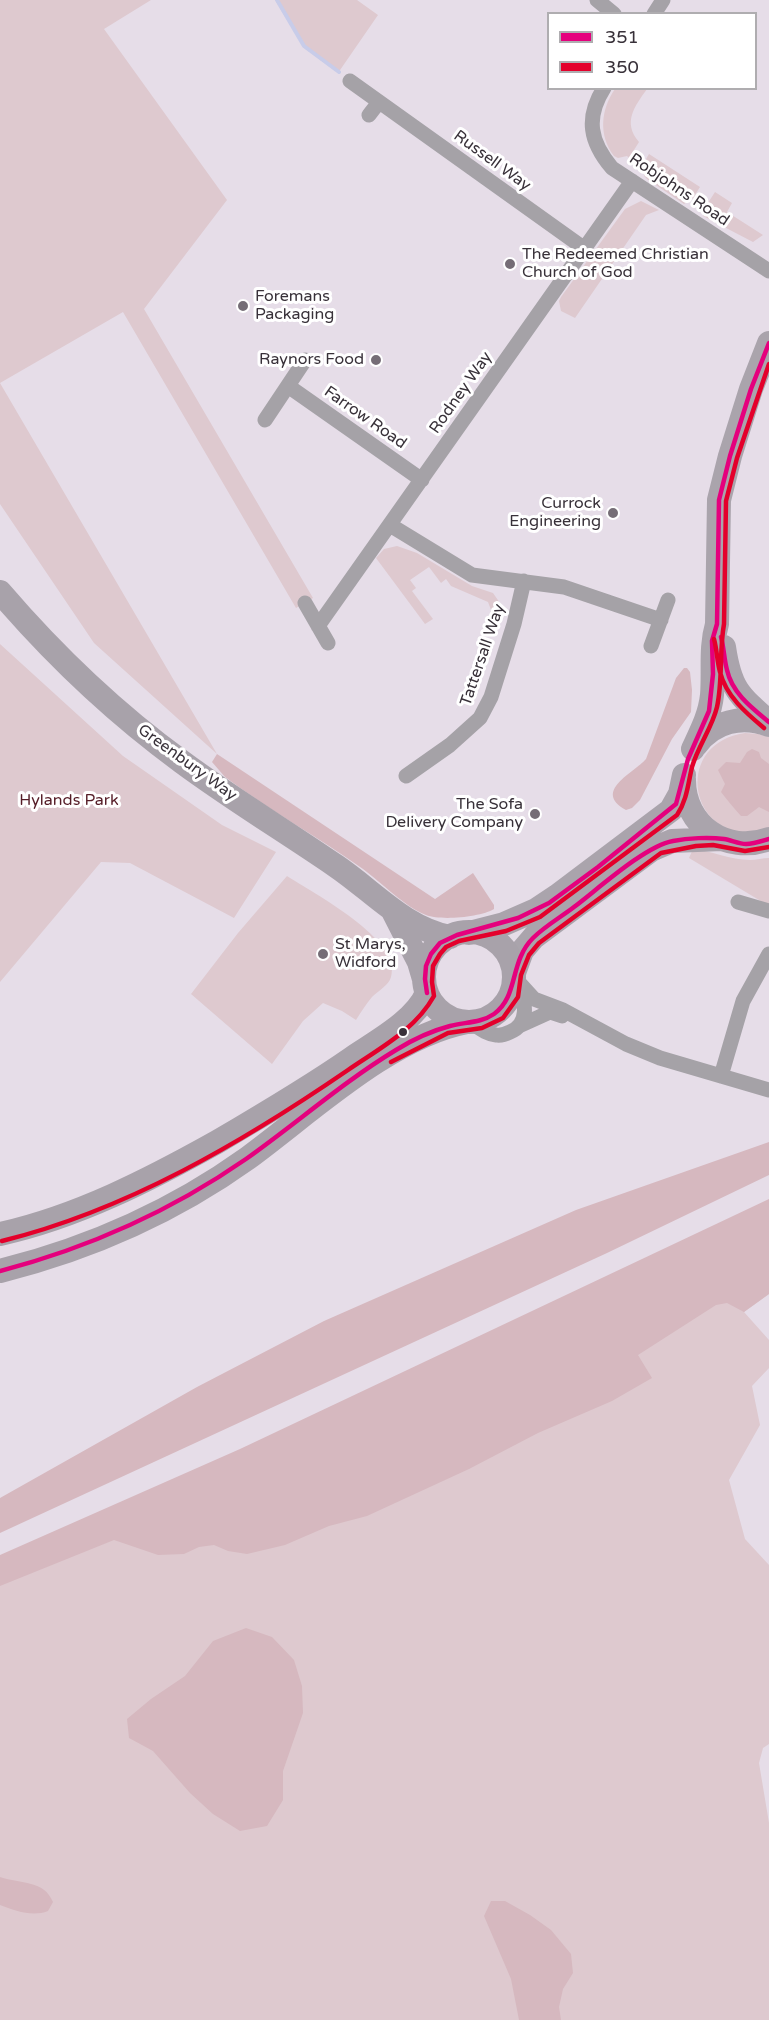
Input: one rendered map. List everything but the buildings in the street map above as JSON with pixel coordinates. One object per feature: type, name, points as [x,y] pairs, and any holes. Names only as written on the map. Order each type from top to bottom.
[{"type":"highway","name":"Greenbury Way","points":[[0,592],[56,653],[146,734],[219,789],[349,874],[393,911],[427,930],[459,935]]},
{"type":"highway","name":"Greenbury Way","points":[[393,911],[419,962],[426,986]]},
{"type":"highway","points":[[0,1234],[51,1220],[169,1169],[284,1103],[338,1068],[418,1010],[426,986],[426,964],[438,945],[459,935],[484,935],[498,943],[510,958],[516,979],[511,994],[503,1007],[489,1018],[447,1026],[388,1054],[248,1158],[183,1199],[135,1224],[69,1251],[0,1271]]},
{"type":"highway","points":[[426,986],[433,1004],[446,1016],[468,1022]]},
{"type":"main road","points":[[459,935],[504,924],[529,914],[557,896],[671,810],[680,794],[693,749],[709,711],[713,674],[712,641],[717,624],[719,500],[751,389],[769,342]]},
{"type":"main road","points":[[717,624],[728,673],[734,688],[769,723]]},
{"type":"main road","points":[[693,749],[704,735],[723,724],[748,720],[769,723]]},
{"type":"main road","points":[[684,775],[685,795],[692,814],[706,830],[722,839]]},
{"type":"main road","points":[[516,979],[522,951],[534,937],[651,850],[672,841],[722,839],[746,844],[769,839]]},
{"type":"street","points":[[597,0],[612,12]]},
{"type":"street","name":"Russell Way","points":[[350,81],[585,249]]},
{"type":"street","name":"Robjohns Road","points":[[603,90],[596,100],[592,118],[593,139],[601,155],[612,168],[769,271]]},
{"type":"street","points":[[369,116],[379,102]]},
{"type":"street","name":"Rodney Way","points":[[318,626],[633,182]]},
{"type":"street","points":[[265,420],[305,360]]},
{"type":"street","name":"Farrow Road","points":[[288,386],[422,480]]},
{"type":"street","name":"Tattersall Way","points":[[390,525],[472,575],[564,587],[661,620]]},
{"type":"street","name":"Tattersall Way","points":[[406,776],[450,745],[480,718],[491,697],[514,624],[524,581]]},
{"type":"street","points":[[651,646],[668,600]]},
{"type":"street","points":[[305,603],[328,643]]},
{"type":"street","points":[[738,902],[769,910]]},
{"type":"street","points":[[721,1076],[743,1001],[769,954]]},
{"type":"street","points":[[516,979],[534,999],[563,1010],[585,1023],[660,1058],[769,1090]]},
{"type":"street","points":[[516,979],[525,1006],[525,1015],[519,1026]]},
{"type":"street","points":[[468,1022],[484,1032],[495,1035],[509,1033],[550,1012],[585,1023]]},
{"type":"green space","points":[[0,0],[151,0],[104,29],[227,200],[144,309],[313,598],[296,608],[123,312],[0,383]]},
{"type":"green space","points":[[275,0],[357,0],[378,15],[338,73],[304,48]]},
{"type":"green space","points":[[614,90],[646,90],[632,114],[631,128],[639,142],[629,158],[614,156],[605,139],[604,113]]},
{"type":"green space","points":[[649,154],[700,187],[693,198],[684,204],[644,176],[642,166]]},
{"type":"green space","points":[[715,192],[732,203],[727,212],[763,235],[753,242],[703,216],[704,209]]},
{"type":"green space","points":[[641,201],[659,210],[646,215],[575,318],[561,311],[559,301],[561,297],[625,209]]},
{"type":"green space","points":[[0,383],[217,754],[94,643],[0,504]]},
{"type":"green space","points":[[397,546],[417,553],[472,586],[493,593],[502,606],[501,617],[493,615],[488,602],[451,586],[446,579],[441,583],[429,567],[410,580],[416,588],[412,591],[433,619],[425,624],[376,558],[384,549]]},
{"type":"green space","name":"Hylands Park","points":[[0,644],[123,756],[222,825],[276,852],[234,918],[130,863],[101,862],[0,982]]},
{"type":"green space","points":[[745,733],[769,737],[769,830],[742,833],[722,826],[707,812],[699,794],[698,774],[705,756],[721,741]]},
{"type":"green space","points":[[693,849],[743,860],[769,858],[769,906],[689,858]]},
{"type":"green space","points":[[287,876],[353,919],[370,933],[383,948],[391,963],[391,977],[386,985],[374,995],[356,1020],[323,1003],[303,1021],[272,1064],[191,994],[238,933]]},
{"type":"green space","points":[[611,1292],[769,1294],[744,1312],[769,1340],[769,1368],[752,1386],[760,1425],[729,1480],[745,1539],[769,1565],[769,1744],[763,1748],[759,1763],[769,1823],[769,2020],[0,2020],[0,1575]]},
{"type":"shaded area","points":[[684,668],[690,672],[691,712],[672,739],[640,800],[632,808],[626,810],[617,803],[613,796],[614,789],[646,759],[676,678]]},
{"type":"shaded area","points":[[752,749],[759,752],[761,758],[769,764],[769,812],[759,807],[747,816],[741,816],[721,792],[725,784],[718,770],[726,762],[740,763],[747,752]]},
{"type":"shaded area","points":[[217,754],[435,899],[473,873],[494,905],[494,909],[471,916],[451,918],[433,917],[418,911],[363,869],[225,777],[212,762]]},
{"type":"shaded area","points":[[769,1142],[769,1175],[607,1253],[0,1533],[0,1498],[197,1387],[324,1321],[576,1210]]},
{"type":"shaded area","points":[[769,1199],[769,1294],[744,1312],[727,1303],[716,1305],[638,1355],[652,1378],[612,1401],[538,1433],[469,1469],[367,1516],[329,1526],[285,1545],[247,1554],[228,1551],[214,1545],[199,1547],[184,1554],[158,1555],[114,1540],[0,1586],[0,1555],[240,1449]]},
{"type":"shaded area","points":[[246,1628],[272,1637],[294,1660],[302,1686],[303,1713],[283,1771],[283,1800],[267,1826],[240,1831],[213,1814],[190,1793],[153,1751],[129,1738],[127,1719],[185,1676],[213,1641]]},
{"type":"shaded area","points":[[0,1877],[38,1886],[44,1890],[53,1902],[48,1911],[30,1913],[0,1905]]},
{"type":"shaded area","points":[[491,1901],[505,1901],[530,1915],[551,1930],[571,1954],[573,1973],[563,1989],[559,2007],[561,2020],[519,2020],[511,1979],[484,1916]]},
{"type":"waterway","points":[[277,0],[304,46],[339,72]]},
{"type":"transit line","name":"351","points":[[427,993],[426,966],[431,954],[440,943],[457,935],[518,918],[549,903],[676,804],[688,759],[709,711],[713,674],[712,641],[717,624],[719,500],[751,389],[769,343]]},
{"type":"transit line","name":"350","points":[[2,1241],[48,1228],[139,1192],[225,1148],[267,1123],[407,1029],[434,996],[433,966],[446,947],[459,941],[506,931],[540,917],[677,815],[685,798],[692,767],[717,707],[724,624],[726,501],[737,458],[769,364]]},
{"type":"transit line","name":"351","points":[[721,637],[727,670],[733,686],[769,722]]},
{"type":"transit line","name":"350","points":[[714,639],[720,672],[727,689],[744,710],[764,728]]},
{"type":"transit line","name":"351","points":[[0,1271],[97,1239],[158,1211],[218,1178],[357,1075],[402,1046],[436,1030],[478,1021],[494,1014],[507,998],[520,957],[533,938],[649,851],[673,841],[685,839],[718,838],[746,844],[769,839]]},
{"type":"transit line","name":"350","points":[[391,1062],[448,1033],[482,1028],[503,1018],[518,997],[521,975],[529,955],[539,943],[661,853],[713,845],[745,851],[769,847]]},
{"type":"place","name":"The Redeemed Christian Church of God","points":[[510,264]]},
{"type":"place","name":"Foremans Packaging","points":[[243,306]]},
{"type":"place","name":"Raynors Food","points":[[376,360]]},
{"type":"place","name":"Currock Engineering","points":[[613,513]]},
{"type":"place","name":"The Sofa Delivery Company","points":[[535,814]]},
{"type":"place","name":"St Marys, Widford","points":[[323,954]]}]
